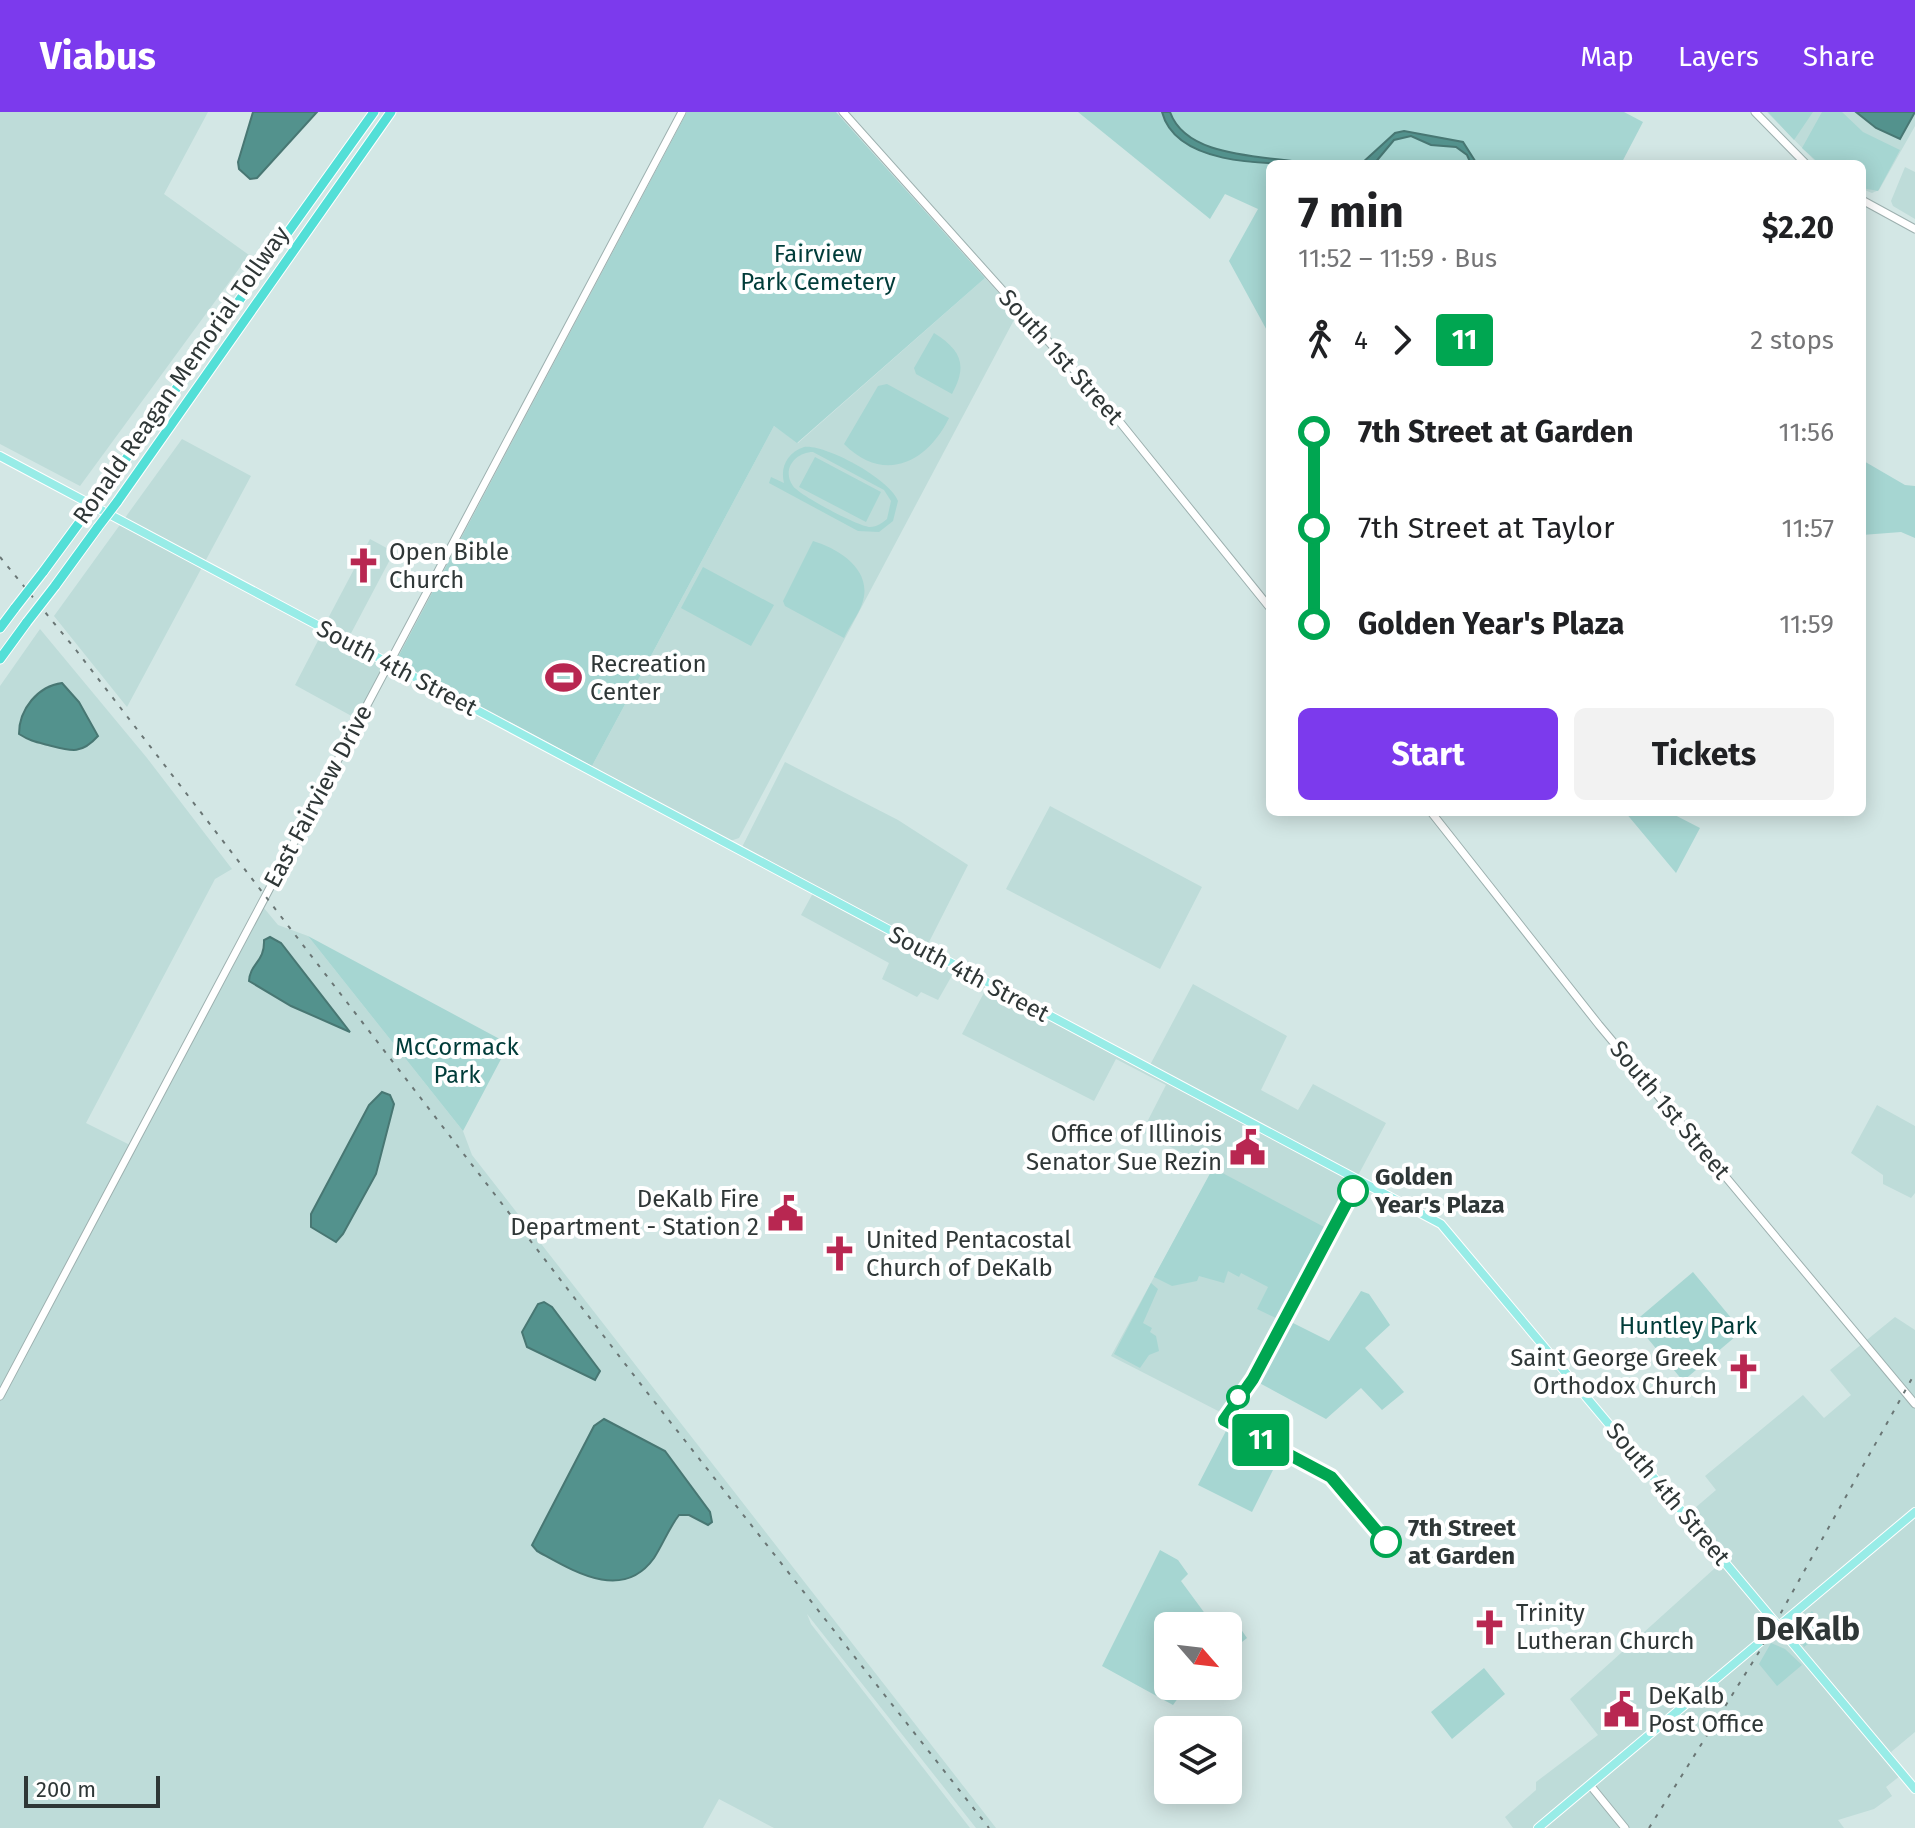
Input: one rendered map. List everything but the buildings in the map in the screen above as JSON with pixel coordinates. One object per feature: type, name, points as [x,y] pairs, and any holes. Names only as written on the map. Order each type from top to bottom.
[{"type":"highway","name":"Ronald Reagan Memorial Tollway","points":[[0,628],[103,491],[374,112]]},
{"type":"highway","name":"Ronald Reagan Memorial Tollway","points":[[0,659],[117,502],[391,112]]},
{"type":"main road","name":"South 4th Street","points":[[0,456],[1441,1224],[1915,1789]]},
{"type":"main road","points":[[1538,1828],[1915,1512]]},
{"type":"street","name":"East Fairview Drive","points":[[0,1396],[682,112]]},
{"type":"street","name":"South 1st Street","points":[[843,112],[1115,416],[1266,603]]},
{"type":"street","points":[[1755,112],[1802,160]]},
{"type":"street","points":[[1866,202],[1915,229]]},
{"type":"street","name":"South 1st Street","points":[[1434,816],[1599,1025],[1915,1404]]},
{"type":"street","points":[[1590,1785],[1625,1828]]},
{"type":"shaded area","points":[[0,112],[208,112],[164,194],[249,255],[80,486],[0,444]]},
{"type":"shaded area","points":[[253,112],[317,112],[257,178],[250,179],[239,169],[238,162]]},
{"type":"shaded area","points":[[1162,112],[1170,112],[1179,128],[1211,147],[1280,160],[1249,162],[1204,152],[1185,143],[1171,130]]},
{"type":"shaded area","points":[[1767,112],[1915,112],[1915,126],[1879,190],[1872,193],[1866,191],[1866,160],[1814,160]]},
{"type":"shaded area","points":[[1856,112],[1915,112],[1900,139],[1876,128]]},
{"type":"shaded area","points":[[1404,131],[1463,142],[1474,160],[1469,160],[1456,147],[1431,145],[1411,136],[1394,140],[1377,160],[1365,160],[1395,133]]},
{"type":"shaded area","points":[[1905,167],[1915,172],[1915,219],[1893,206],[1891,201]]},
{"type":"shaded area","points":[[985,278],[1009,304],[1015,318],[739,838],[730,841],[592,766],[774,426],[798,443]]},
{"type":"shaded area","points":[[182,439],[251,476],[127,707],[54,616]]},
{"type":"shaded area","points":[[370,539],[394,552],[348,639],[324,626]]},
{"type":"shaded area","points":[[40,629],[147,758],[232,869],[215,879],[86,1123],[130,1145],[259,902],[278,925],[308,936],[463,1131],[472,1155],[996,1828],[976,1828],[807,1614],[811,1624],[970,1828],[774,1828],[719,1799],[703,1828],[0,1828],[0,686]]},
{"type":"shaded area","points":[[323,631],[386,664],[357,719],[295,685]]},
{"type":"shaded area","points":[[62,683],[79,702],[98,736],[81,749],[56,747],[19,734],[22,716],[32,700],[45,689]]},
{"type":"shaded area","points":[[785,762],[898,820],[968,865],[927,946],[1150,1065],[1193,984],[1287,1036],[1261,1090],[1298,1110],[1313,1084],[1386,1123],[1250,1378],[1224,1414],[1111,1356],[1213,1169],[1142,1132],[1166,1085],[1116,1059],[1094,1101],[962,1034],[986,989],[954,972],[938,1000],[921,992],[917,997],[882,979],[889,963],[801,915],[813,893],[739,853]]},
{"type":"shaded area","points":[[1050,806],[1202,887],[1160,969],[1006,889]]},
{"type":"shaded area","points":[[270,937],[281,943],[350,1032],[291,1006],[249,981],[262,953],[264,940]]},
{"type":"shaded area","points":[[382,1092],[390,1095],[394,1104],[376,1174],[336,1242],[311,1227],[311,1214],[369,1105]]},
{"type":"shaded area","points":[[1877,1105],[1915,1126],[1915,1193],[1911,1198],[1883,1184],[1883,1175],[1851,1153]]},
{"type":"shaded area","points":[[544,1302],[552,1307],[600,1371],[595,1380],[527,1347],[522,1332],[538,1304]]},
{"type":"shaded area","points":[[1895,1317],[1915,1330],[1915,1732],[1891,1752],[1905,1772],[1886,1787],[1892,1796],[1874,1809],[1838,1820],[1844,1828],[1513,1828],[1505,1817],[1536,1790],[1536,1782],[1598,1735],[1570,1699],[1725,1559],[1688,1514],[1716,1490],[1705,1476],[1803,1395],[1824,1418],[1851,1395],[1830,1370]]},
{"type":"shaded area","points":[[604,1419],[665,1451],[710,1512],[712,1522],[708,1525],[689,1515],[679,1515],[654,1558],[641,1571],[627,1579],[612,1581],[581,1573],[537,1551],[532,1545],[594,1426]]},
{"type":"green space","name":"Fairview Park Cemetery","points":[[687,112],[836,112],[985,278],[797,443],[774,426],[592,766],[400,663],[398,657]]},
{"type":"green space","points":[[1078,112],[1624,112],[1643,122],[1623,160],[1266,160],[1266,329],[1229,261],[1258,209],[1225,194],[1210,219]]},
{"type":"green space","points":[[1768,112],[1813,112],[1794,140]]},
{"type":"green space","points":[[1822,112],[1842,112],[1863,132],[1900,150],[1878,191],[1866,189],[1866,160],[1816,160],[1802,148]]},
{"type":"green space","points":[[934,333],[956,352],[959,359],[960,375],[952,394],[916,374],[914,368]]},
{"type":"green space","points":[[887,384],[949,418],[940,434],[917,457],[889,465],[859,456],[844,444],[878,386]]},
{"type":"green space","points":[[804,447],[842,457],[883,483],[898,501],[893,521],[879,532],[858,531],[769,483],[771,477],[784,483],[786,461]],"holes":[[[813,452],[884,490],[891,501],[887,519],[875,526],[864,526],[798,490],[790,480],[790,468],[796,458]]]},
{"type":"green space","points":[[815,457],[881,492],[866,522],[799,487]]},
{"type":"green space","points":[[1866,462],[1905,485],[1915,486],[1915,538],[1901,532],[1866,535]]},
{"type":"green space","points":[[813,541],[844,556],[863,581],[862,604],[844,638],[785,606],[783,601]]},
{"type":"green space","points":[[703,567],[774,605],[751,646],[681,608]]},
{"type":"green space","points":[[1628,816],[1677,816],[1700,828],[1676,873]]},
{"type":"green space","name":"McCormack Park","points":[[308,936],[509,1044],[463,1131]]},
{"type":"green space","points":[[1213,1168],[1326,1228],[1278,1319],[1257,1309],[1268,1287],[1241,1273],[1239,1277],[1228,1271],[1224,1283],[1199,1276],[1197,1281],[1172,1286],[1154,1277]]},
{"type":"green space","name":"Huntley Park","points":[[1693,1272],[1742,1331],[1683,1381],[1634,1322]]},
{"type":"green space","points":[[1151,1283],[1158,1289],[1143,1323],[1152,1328],[1150,1332],[1156,1336],[1159,1351],[1149,1355],[1140,1368],[1114,1354]]},
{"type":"green space","points":[[1361,1291],[1369,1294],[1390,1325],[1365,1348],[1404,1392],[1382,1410],[1361,1388],[1326,1419],[1250,1378],[1283,1318],[1329,1341]]},
{"type":"green space","points":[[1227,1429],[1280,1456],[1252,1512],[1198,1485]]},
{"type":"green space","points":[[1160,1550],[1178,1560],[1188,1574],[1181,1581],[1204,1612],[1154,1612],[1154,1695],[1102,1666]]},
{"type":"green space","points":[[1812,1611],[1827,1630],[1804,1647],[1794,1628]]},
{"type":"green space","points":[[1771,1643],[1785,1649],[1802,1665],[1777,1686],[1759,1664]]},
{"type":"green space","points":[[1484,1668],[1505,1694],[1452,1739],[1431,1712]]},
{"type":"railway","points":[[0,557],[76,650],[646,1391],[989,1828]]},
{"type":"railway","points":[[1649,1828],[1759,1652],[1915,1373]]},
{"type":"bus line","name":"11","points":[[1353,1191],[1253,1379],[1224,1420],[1331,1477],[1386,1542]]},
{"type":"place","name":"Open Bible Church","points":[[363,566]]},
{"type":"place","name":"Recreation Center","points":[[564,678]]},
{"type":"place","name":"Office of Illinois Senator Sue Rezin","points":[[1248,1148]]},
{"type":"place","name":"Golden Year's Plaza","points":[[1353,1191]]},
{"type":"place","name":"DeKalb Fire Department - Station 2","points":[[785,1213]]},
{"type":"place","name":"United Pentacostal Church of DeKalb","points":[[840,1254]]},
{"type":"place","name":"Saint George Greek Orthodox Church","points":[[1743,1372]]},
{"type":"place","name":"7th Street at Garden","points":[[1386,1542]]},
{"type":"place","name":"Trinity Lutheran Church","points":[[1490,1627]]},
{"type":"place","name":"DeKalb Post Office","points":[[1622,1710]]},
{"type":"district","name":"DeKalb","points":[[1808,1629]]}]
